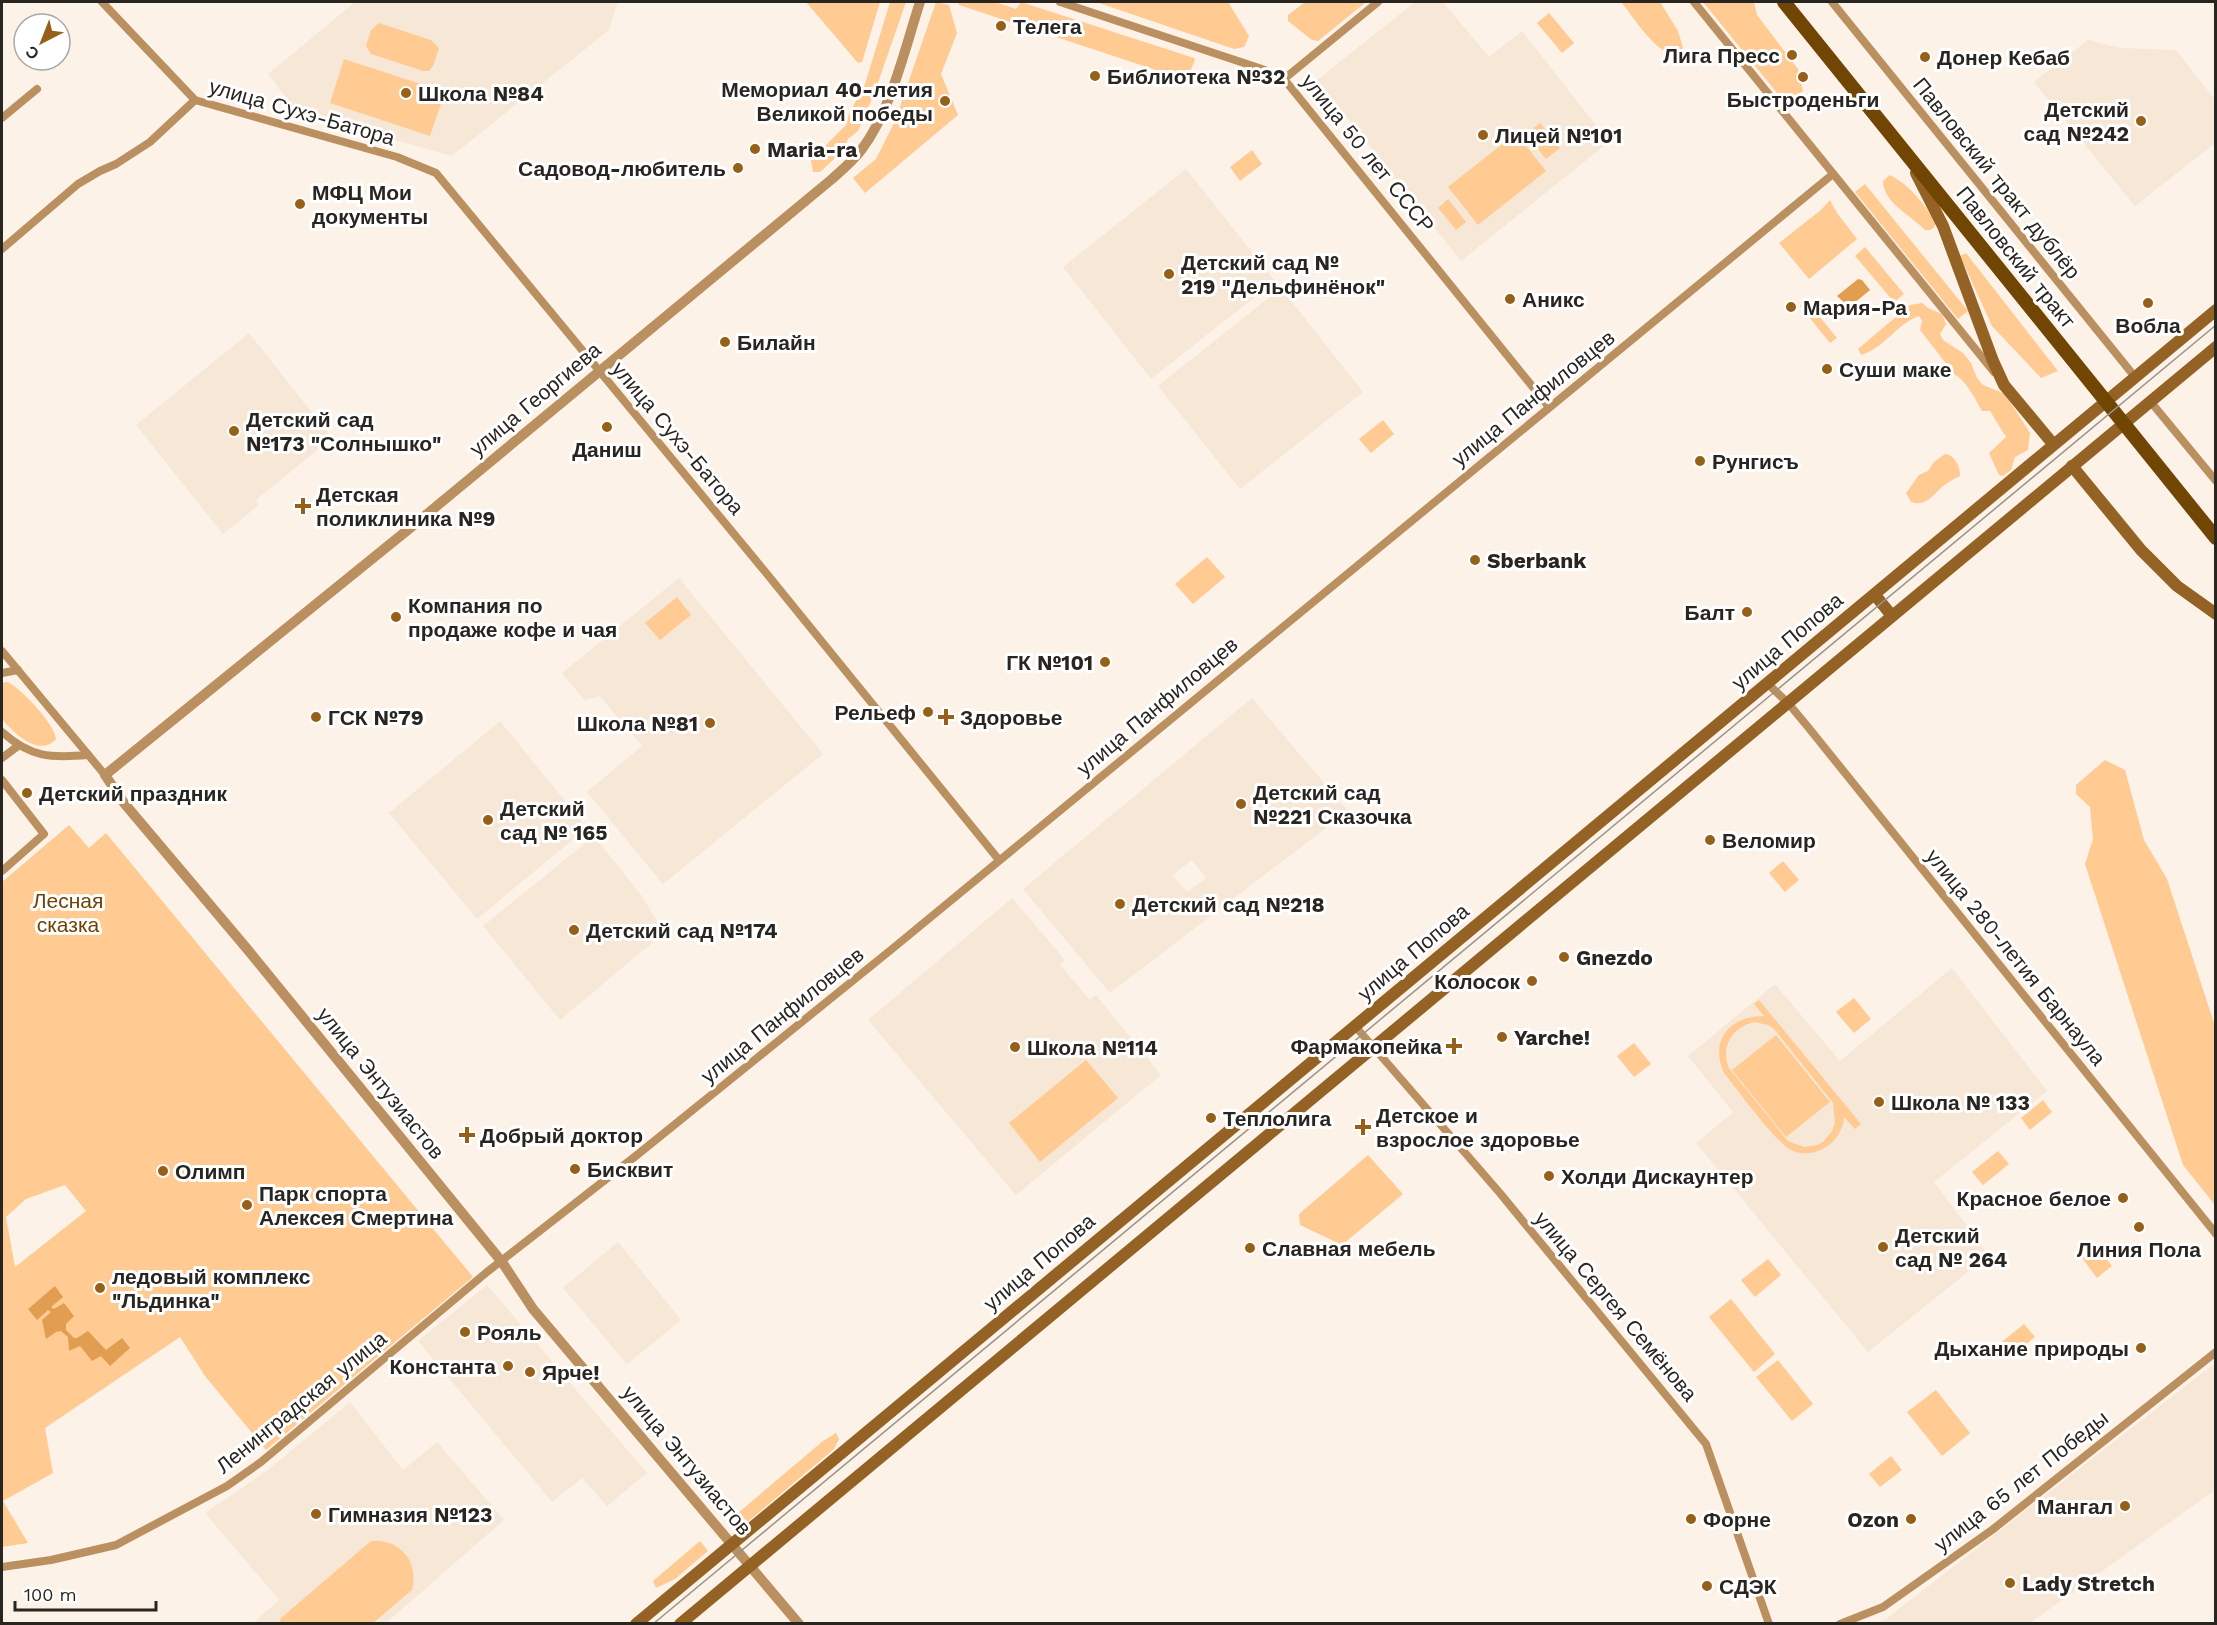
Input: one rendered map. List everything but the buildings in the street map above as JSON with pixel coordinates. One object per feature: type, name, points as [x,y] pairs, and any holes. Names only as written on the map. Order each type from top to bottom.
[{"type":"main road","name":"Павловский тракт","points":[[1784,2],[2216,538]]},
{"type":"main road","points":[[1903,149],[1943,226],[2004,385],[2053,444]]},
{"type":"main road","name":"улица Попова","points":[[636,1623],[2216,310]]},
{"type":"main road","points":[[680,1623],[2216,346]]},
{"type":"main road","points":[[2072,466],[2141,550],[2177,586],[2216,614]]},
{"type":"main road","points":[[1875,595],[1892,616]]},
{"type":"street","name":"улица Сухэ-Батора","points":[[102,2],[195,100],[397,157],[436,173],[999,860]]},
{"type":"street","name":"улица Георгиева","points":[[105,775],[415,524],[819,190],[861,151],[876,127],[887,102],[920,2]]},
{"type":"street","name":"улица 50 лет СССР","points":[[1060,2],[1265,70],[1284,79],[1549,407]]},
{"type":"street","points":[[1284,79],[1378,2]]},
{"type":"street","points":[[1694,2],[2004,385]]},
{"type":"street","name":"Павловский тракт дублёр","points":[[1832,2],[2135,377]]},
{"type":"street","points":[[2,118],[37,88]]},
{"type":"street","points":[[2,249],[78,184],[116,164],[150,142],[195,100]]},
{"type":"street","name":"улица Панфиловцев","points":[[502,1262],[999,860],[1833,174]]},
{"type":"street","points":[[2150,401],[2216,481]]},
{"type":"street","name":"улица Энтузиастов","points":[[2,651],[502,1262],[533,1309],[799,1623]]},
{"type":"street","points":[[2,673],[18,670]]},
{"type":"street","name":"улица 280-летия Барнаула","points":[[1767,683],[1788,703],[2216,1234]]},
{"type":"street","points":[[2,732],[18,746],[46,756],[88,755]]},
{"type":"street","points":[[2,758],[18,746]]},
{"type":"street","points":[[2,780],[44,834],[2,871]]},
{"type":"street","name":"улица Сергея Семёнова","points":[[1354,1026],[1492,1184],[1706,1444],[1769,1623]]},
{"type":"street","name":"Ленинградская улица","points":[[2,1567],[51,1560],[116,1545],[227,1486],[273,1453],[474,1283],[502,1262]]},
{"type":"street","name":"улица 65 лет Победы","points":[[1840,1623],[1883,1607],[1992,1530],[2216,1352]]},
{"type":"shaded area","name":"Школа №84","points":[[355,2],[618,2],[609,30],[452,156],[298,113],[268,74]]},
{"type":"shaded area","name":"Лицей №101","points":[[1415,2],[1443,2],[1489,57],[1522,31],[1609,142],[1461,261],[1317,80]]},
{"type":"shaded area","name":"Детский сад №242","points":[[2088,40],[2121,48],[2176,50],[2215,100],[2215,143],[2135,206],[2034,82]]},
{"type":"shaded area","name":"Детский сад № 219 \"Дельфинёнок\"","points":[[1186,169],[1275,281],[1151,379],[1063,267]]},
{"type":"shaded area","points":[[1858,279],[1862,280],[1870,290],[1848,306],[1837,296]]},
{"type":"shaded area","points":[[1281,288],[1363,392],[1240,489],[1158,386]]},
{"type":"shaded area","name":"Детский сад №173 \"Солнышко\"","points":[[249,333],[332,438],[256,500],[259,505],[223,534],[136,425]]},
{"type":"shaded area","name":"Школа №81","points":[[679,578],[823,754],[663,884],[587,792],[642,746],[600,696],[584,700],[562,673]]},
{"type":"shaded area","points":[[1252,698],[1348,811],[1110,993],[1023,889]],"holes":[[[1192,860],[1206,878],[1187,892],[1173,875]]]},
{"type":"shaded area","name":"Детский сад № 165","points":[[500,721],[587,828],[477,919],[389,813]]},
{"type":"shaded area","name":"Детский сад №174","points":[[594,836],[642,896],[664,933],[560,1020],[483,926]]},
{"type":"shaded area","name":"Школа №114","points":[[1012,898],[1065,960],[1060,965],[1090,1000],[1096,995],[1161,1075],[1016,1195],[868,1020]]},
{"type":"shaded area","name":"Школа № 133","points":[[1952,968],[2047,1091],[1934,1182],[1989,1255],[1868,1352],[1696,1143],[1733,1112],[1688,1056],[1775,984],[1840,1061]]},
{"type":"shaded area","points":[[618,1242],[681,1320],[627,1364],[563,1288]]},
{"type":"shaded area","points":[[487,1285],[647,1473],[607,1506],[582,1478],[552,1502],[418,1341]]},
{"type":"shaded area","points":[[55,1286],[63,1297],[51,1307],[54,1309],[64,1303],[74,1316],[66,1324],[66,1330],[74,1338],[88,1331],[106,1350],[122,1338],[130,1348],[110,1366],[101,1356],[92,1361],[80,1346],[69,1351],[68,1337],[61,1331],[46,1339],[42,1320],[51,1312],[48,1310],[37,1320],[28,1309]]},
{"type":"shaded area","points":[[2215,1363],[2215,1490],[2030,1623],[1873,1623],[1886,1619]]},
{"type":"shaded area","points":[[350,1402],[403,1470],[437,1442],[504,1520],[386,1623],[252,1624],[279,1600],[205,1513],[268,1470]]},
{"type":"green space","points":[[806,2],[880,2],[862,62],[858,63]]},
{"type":"green space","points":[[890,2],[906,2],[874,94],[858,131],[848,139],[844,150],[820,172],[813,172],[811,160],[846,125],[849,114],[865,84]]},
{"type":"green space","points":[[936,2],[949,5],[957,33],[941,74],[958,115],[865,193],[853,178],[876,159],[895,121]]},
{"type":"green space","points":[[958,2],[995,2],[1016,9],[1021,2],[1195,60],[1186,80],[959,5]]},
{"type":"green space","points":[[1096,2],[1228,2],[1249,36],[1244,47],[1234,49]]},
{"type":"green space","points":[[1305,2],[1366,2],[1318,41],[1312,40],[1288,21],[1288,15]]},
{"type":"green space","points":[[1621,2],[1660,2],[1678,31],[1683,48],[1678,57],[1653,42]]},
{"type":"green space","points":[[1703,2],[1754,2],[1757,15],[1798,69],[1803,91],[1786,104]]},
{"type":"green space","points":[[1549,13],[1574,43],[1562,53],[1537,23]]},
{"type":"green space","points":[[379,23],[431,40],[439,48],[429,71],[371,54],[366,46],[371,30]]},
{"type":"green space","points":[[344,59],[445,92],[430,136],[330,103]]},
{"type":"green space","points":[[1540,123],[1560,148],[1546,159],[1526,134]]},
{"type":"green space","points":[[1516,133],[1546,171],[1478,225],[1448,187]]},
{"type":"green space","points":[[1252,150],[1262,164],[1240,181],[1230,167]]},
{"type":"green space","points":[[1890,175],[1904,184],[1921,202],[1936,223],[1932,229],[1925,230],[1893,203],[1883,181]]},
{"type":"green space","points":[[1865,184],[1968,311],[1958,319],[1855,192]]},
{"type":"green space","points":[[1448,199],[1466,222],[1456,230],[1438,208]]},
{"type":"green space","points":[[1830,200],[1857,239],[1809,279],[1779,243],[1821,210]]},
{"type":"green space","points":[[1865,247],[1904,294],[1894,302],[1855,256]]},
{"type":"green space","points":[[1966,253],[2058,371],[2041,378],[1992,326],[1960,256]]},
{"type":"green space","points":[[1806,300],[1837,338],[1830,343],[1800,306]]},
{"type":"green space","points":[[1922,303],[1942,314],[1946,324],[1940,334],[1943,340],[1963,353],[1983,385],[2003,393],[2030,433],[2028,450],[2015,457],[2011,470],[2003,476],[1999,475],[1989,453],[2006,437],[1990,411],[1982,411],[1966,385],[1955,375],[1920,330],[1922,321],[1919,316],[1904,324],[1869,352],[1861,355],[1858,349],[1910,305]]},
{"type":"green space","points":[[1383,420],[1394,434],[1371,453],[1359,439]]},
{"type":"green space","points":[[1945,454],[1952,456],[1959,468],[1960,476],[1925,502],[1911,502],[1906,493],[1919,475],[1928,471],[1934,462]]},
{"type":"green space","points":[[1207,557],[1225,577],[1193,604],[1175,584]]},
{"type":"green space","points":[[677,597],[691,615],[660,640],[645,623]]},
{"type":"green space","points":[[8,682],[29,699],[50,724],[56,739],[50,744],[42,746],[27,741],[2,719],[2,683]]},
{"type":"green space","points":[[2105,760],[2125,770],[2144,840],[2167,879],[2215,1026],[2215,1205],[2183,1165],[2085,864],[2093,839],[2090,807],[2076,794],[2076,785]]},
{"type":"green space","name":"Парк спорта Алексея Смертина","points":[[69,825],[89,848],[106,833],[473,1277],[266,1450],[205,1376],[180,1337],[45,1428],[53,1473],[3,1501],[28,1543],[2,1547],[2,882]],"holes":[[[65,1185],[86,1211],[15,1267],[6,1217],[26,1199]]]},
{"type":"green space","points":[[1783,861],[1799,880],[1785,892],[1769,873]]},
{"type":"green space","points":[[1854,998],[1871,1019],[1854,1033],[1836,1012]]},
{"type":"green space","points":[[1759,1000],[1861,1124],[1855,1129],[1844,1117],[1841,1130],[1833,1141],[1818,1151],[1804,1154],[1795,1152],[1784,1145],[1766,1126],[1724,1073],[1720,1061],[1721,1040],[1732,1025],[1741,1020],[1764,1016],[1754,1004]],"holes":[[[1755,1022],[1774,1029],[1833,1103],[1835,1123],[1832,1131],[1823,1142],[1817,1145],[1804,1147],[1788,1141],[1729,1068],[1726,1053],[1734,1033]]]},
{"type":"green space","points":[[1776,1035],[1830,1102],[1786,1137],[1732,1070]]},
{"type":"green space","points":[[1634,1043],[1651,1064],[1634,1077],[1617,1056]]},
{"type":"green space","points":[[1086,1060],[1118,1098],[1040,1162],[1009,1123]]},
{"type":"green space","points":[[2043,1100],[2052,1112],[2030,1130],[2021,1118]]},
{"type":"green space","points":[[1998,1151],[2009,1164],[1983,1185],[1972,1172]]},
{"type":"green space","points":[[1368,1155],[1403,1194],[1342,1245],[1300,1225],[1299,1214]]},
{"type":"green space","points":[[2097,1247],[2112,1266],[2097,1278],[2082,1258]]},
{"type":"green space","points":[[1768,1259],[1781,1275],[1755,1297],[1741,1280]]},
{"type":"green space","points":[[1731,1299],[1775,1354],[1754,1372],[1709,1317]]},
{"type":"green space","points":[[2024,1324],[2035,1337],[2009,1358],[1998,1345]]},
{"type":"green space","points":[[1778,1360],[1813,1404],[1792,1421],[1756,1377]]},
{"type":"green space","points":[[1936,1390],[1970,1433],[1942,1456],[1907,1412]]},
{"type":"green space","points":[[836,1433],[839,1439],[834,1449],[744,1525],[734,1527],[732,1518],[823,1441]]},
{"type":"green space","points":[[1891,1456],[1902,1470],[1880,1487],[1869,1474]]},
{"type":"green space","points":[[371,1541],[391,1544],[405,1554],[413,1570],[412,1590],[373,1623],[279,1623],[281,1618]]},
{"type":"green space","points":[[700,1541],[708,1551],[675,1579],[656,1588],[653,1581]]},
{"type":"tram line","points":[[653,1624],[2216,325]]},
{"type":"place","name":"Телега","points":[[1001,26]]},
{"type":"place","name":"Лига Пресс","points":[[1792,55]]},
{"type":"place","name":"Донер Кебаб","points":[[1925,57]]},
{"type":"place","name":"Библиотека №32","points":[[1095,76]]},
{"type":"place","name":"Быстроденьги","points":[[1803,77]]},
{"type":"place","name":"Школа №84","points":[[406,93]]},
{"type":"place","name":"Мемориал 40-летия Великой победы","points":[[945,101]]},
{"type":"place","name":"Детский сад №242","points":[[2141,121]]},
{"type":"place","name":"Лицей №101","points":[[1483,135]]},
{"type":"place","name":"Maria-ra","points":[[755,149]]},
{"type":"place","name":"Садовод-любитель","points":[[738,168]]},
{"type":"place","name":"МФЦ Мои документы","points":[[300,204]]},
{"type":"place","name":"Детский сад № 219 \"Дельфинёнок\"","points":[[1169,274]]},
{"type":"place","name":"Аникс","points":[[1510,299]]},
{"type":"place","name":"Вобла","points":[[2148,303]]},
{"type":"place","name":"Мария-Ра","points":[[1791,307]]},
{"type":"place","name":"Билайн","points":[[725,342]]},
{"type":"place","name":"Суши маке","points":[[1827,369]]},
{"type":"place","name":"Даниш","points":[[607,427]]},
{"type":"place","name":"Детский сад №173 \"Солнышко\"","points":[[234,431]]},
{"type":"place","name":"Рунгисъ","points":[[1700,461]]},
{"type":"place","name":"Детская поликлиника №9","points":[[303,506]]},
{"type":"place","name":"Sberbank","points":[[1475,560]]},
{"type":"place","name":"Балт","points":[[1747,612]]},
{"type":"place","name":"Компания по продаже кофе и чая","points":[[396,617]]},
{"type":"place","name":"ГК №101","points":[[1105,662]]},
{"type":"place","name":"Рельеф","points":[[928,712]]},
{"type":"place","name":"ГСК №79","points":[[316,717]]},
{"type":"place","name":"Здоровье","points":[[946,717]]},
{"type":"place","name":"Школа №81","points":[[710,723]]},
{"type":"place","name":"Детский праздник","points":[[27,793]]},
{"type":"place","name":"Детский сад №221 Сказочка","points":[[1241,804]]},
{"type":"place","name":"Детский сад № 165","points":[[488,820]]},
{"type":"place","name":"Веломир","points":[[1710,840]]},
{"type":"place","name":"Детский сад №218","points":[[1120,904]]},
{"type":"place","name":"Детский сад №174","points":[[574,930]]},
{"type":"place","name":"Gnezdo","points":[[1564,957]]},
{"type":"place","name":"Колосок","points":[[1532,981]]},
{"type":"place","name":"Yarche!","points":[[1502,1037]]},
{"type":"place","name":"Фармакопейка","points":[[1454,1046]]},
{"type":"place","name":"Школа №114","points":[[1015,1047]]},
{"type":"place","name":"Школа № 133","points":[[1879,1102]]},
{"type":"place","name":"Теплолига","points":[[1211,1118]]},
{"type":"place","name":"Детское и взрослое здоровье","points":[[1363,1127]]},
{"type":"place","name":"Добрый доктор","points":[[467,1135]]},
{"type":"place","name":"Бисквит","points":[[575,1169]]},
{"type":"place","name":"Олимп","points":[[163,1171]]},
{"type":"place","name":"Холди Дискаунтер","points":[[1549,1176]]},
{"type":"place","name":"Красное белое","points":[[2123,1198]]},
{"type":"place","name":"Парк спорта Алексея Смертина","points":[[247,1205]]},
{"type":"place","name":"Линия Пола","points":[[2139,1227]]},
{"type":"place","name":"Детский сад № 264","points":[[1883,1247]]},
{"type":"place","name":"Славная мебель","points":[[1250,1248]]},
{"type":"place","name":"ледовый комплекс \"Льдинка\"","points":[[100,1288]]},
{"type":"place","name":"Рояль","points":[[465,1332]]},
{"type":"place","name":"Дыхание природы","points":[[2141,1348]]},
{"type":"place","name":"Константа","points":[[508,1366]]},
{"type":"place","name":"Ярче!","points":[[530,1372]]},
{"type":"place","name":"Мангал","points":[[2125,1506]]},
{"type":"place","name":"Гимназия №123","points":[[316,1514]]},
{"type":"place","name":"Форне","points":[[1691,1519]]},
{"type":"place","name":"Ozon","points":[[1911,1519]]},
{"type":"place","name":"Lady Stretch","points":[[2010,1583]]},
{"type":"place","name":"СДЭК","points":[[1707,1586]]},
{"type":"park label","name":"Лесная сказка","points":[[68,912]]}]
